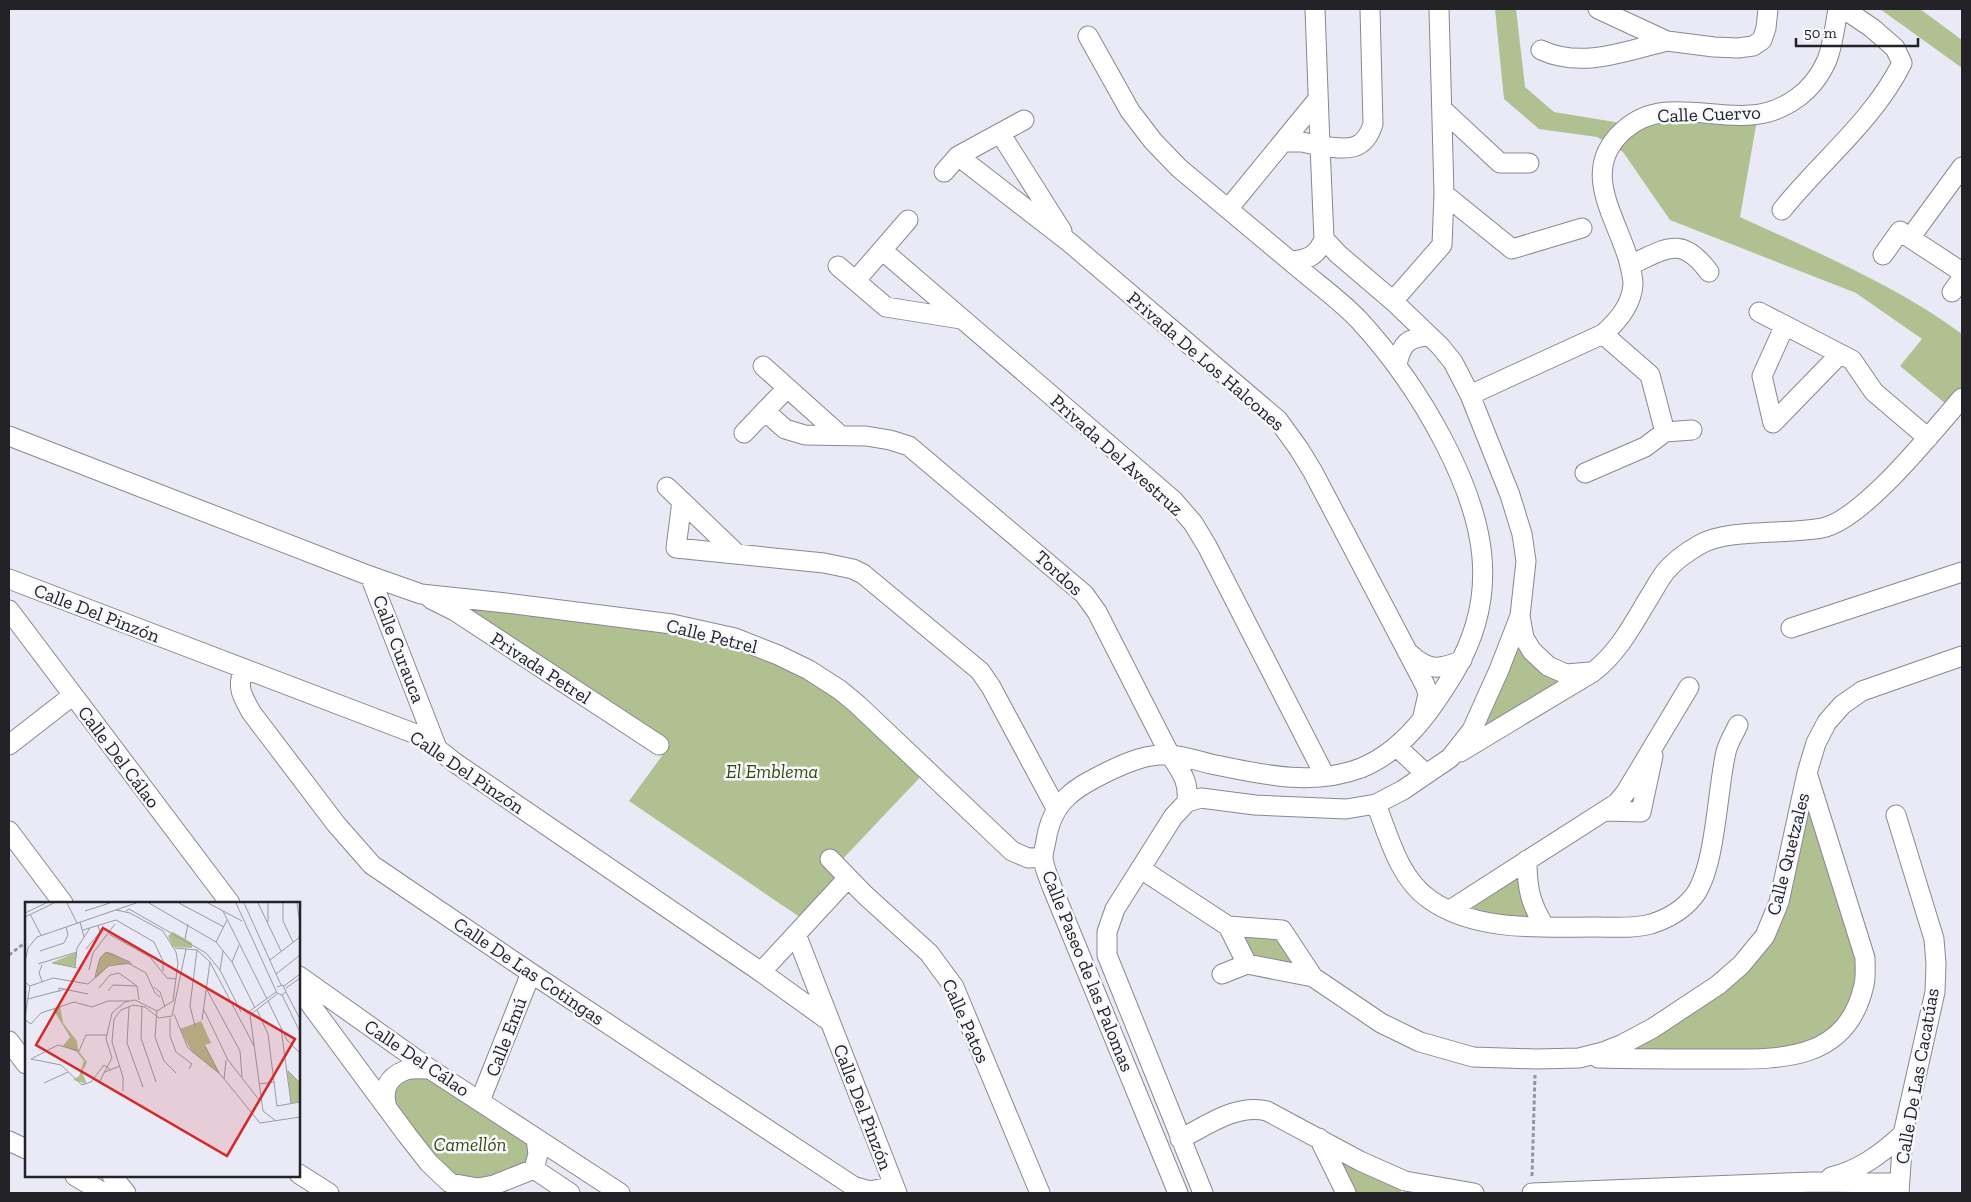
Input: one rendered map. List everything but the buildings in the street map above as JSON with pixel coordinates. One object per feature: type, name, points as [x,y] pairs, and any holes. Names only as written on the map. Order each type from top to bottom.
[{"type":"street","points":[[1290,262],[1304,261],[1314,256],[1324,239],[1315,9]]},
{"type":"street","points":[[1283,142],[1353,147],[1363,143],[1369,136],[1373,124],[1370,9]]},
{"type":"street","points":[[1393,301],[1442,245],[1444,194],[1440,9]]},
{"type":"street","points":[[1598,9],[1667,42]]},
{"type":"street","points":[[1541,50],[1555,57],[1570,60],[1595,59],[1667,42],[1714,47],[1753,46],[1762,40],[1766,28],[1768,9]]},
{"type":"street","name":"Calle Cuervo","points":[[1470,395],[1603,334],[1617,321],[1627,305],[1633,284],[1630,265],[1623,241],[1602,189],[1602,164],[1610,144],[1625,129],[1644,117],[1667,111],[1750,115],[1768,113],[1785,106],[1800,96],[1817,80],[1828,59],[1838,9]]},
{"type":"street","points":[[1782,210],[1802,184],[1862,120],[1891,85],[1902,63],[1895,48],[1872,28],[1844,9]]},
{"type":"street","name":"Calle Paseo de las Palomas","points":[[1088,36],[1130,111],[1153,141],[1179,168],[1356,317],[1397,365],[1427,410],[1455,463],[1467,489],[1481,547],[1481,598],[1476,625],[1462,660],[1446,687],[1420,722],[1397,747],[1364,766],[1325,776],[1296,778],[1270,776],[1170,754],[1140,758],[1078,787],[1056,808],[1047,833],[1043,857],[1052,886],[1178,1193]]},
{"type":"street","points":[[1228,209],[1318,99]]},
{"type":"street","points":[[1442,109],[1500,163],[1529,163]]},
{"type":"street","points":[[944,172],[958,156],[1024,120]]},
{"type":"street","name":"Privada De Los Halcones","points":[[1000,133],[1069,242]]},
{"type":"street","name":"Privada De Los Halcones","points":[[958,156],[1069,242],[1278,420],[1313,472],[1425,685],[1428,694],[1420,722]]},
{"type":"street","points":[[1910,238],[1962,167]]},
{"type":"street","points":[[1444,194],[1512,249],[1582,228]]},
{"type":"street","points":[[856,280],[908,220]]},
{"type":"street","points":[[1883,255],[1900,231],[1962,272]]},
{"type":"street","points":[[1324,239],[1338,254],[1393,301],[1453,362],[1470,395],[1510,495],[1522,534],[1526,561],[1520,616],[1476,722],[1450,758]]},
{"type":"street","points":[[1630,265],[1665,250],[1679,248],[1693,253],[1709,272]]},
{"type":"street","name":"Privada Del Avestruz","points":[[882,250],[960,319],[1173,500],[1193,523],[1207,546],[1325,776]]},
{"type":"street","points":[[838,266],[886,308],[960,319]]},
{"type":"street","points":[[1759,312],[1852,360],[1874,392],[1928,438]]},
{"type":"street","points":[[1785,325],[1762,376],[1773,423],[1840,354]]},
{"type":"street","points":[[1603,334],[1650,375],[1665,432]]},
{"type":"street","points":[[1397,365],[1401,348],[1406,343],[1419,336],[1429,336]]},
{"type":"street","points":[[763,366],[840,435]]},
{"type":"street","points":[[744,433],[787,388]]},
{"type":"street","points":[[1187,802],[1201,798],[1255,805],[1346,809],[1376,804],[1402,790],[1450,758],[1593,672],[1608,660],[1623,640],[1665,572],[1682,556],[1701,544],[1722,536],[1798,532],[1824,528],[1846,518],[1868,500],[1928,438],[1962,398]]},
{"type":"street","name":"Tordos","points":[[765,411],[785,429],[804,434],[866,436],[890,440],[909,446],[1084,594],[1097,612],[1188,787],[1187,802]]},
{"type":"street","points":[[1584,473],[1646,446],[1665,432],[1692,430]]},
{"type":"street","points":[[9,436],[370,576]]},
{"type":"street","points":[[668,487],[737,554]]},
{"type":"street","points":[[682,501],[676,548],[839,565],[863,574],[980,671],[991,687],[1056,808]]},
{"type":"street","points":[[1791,628],[1962,572]]},
{"type":"street","name":"Calle Petrel","points":[[370,576],[421,594],[672,624],[734,638],[778,654],[809,670],[840,690],[858,705],[1012,851],[1028,858],[1043,857]]},
{"type":"street","name":"Calle Curauca","points":[[370,576],[438,749]]},
{"type":"street","name":"Calle Del Pinzón","points":[[9,579],[243,670],[421,736],[462,768],[761,972],[829,1021]]},
{"type":"street","name":"Privada Petrel","points":[[421,594],[455,611],[659,746]]},
{"type":"street","name":"Calle Del Cálao","points":[[9,610],[229,902]]},
{"type":"street","points":[[1520,616],[1524,638],[1532,651],[1548,666],[1566,674],[1593,672]]},
{"type":"street","points":[[1409,653],[1423,664],[1440,668],[1462,660]]},
{"type":"street","name":"Calle Quetzales","points":[[1579,1058],[1604,1052],[1661,1024],[1718,985],[1754,951],[1765,936],[1779,902],[1807,773],[1816,743],[1827,722],[1842,706],[1862,691],[1962,656]]},
{"type":"street","name":"Calle De Las Cotingas","points":[[243,670],[239,683],[242,696],[251,712],[357,849],[372,865],[531,973],[853,1186],[870,1191],[895,1189]]},
{"type":"street","points":[[1450,910],[1605,811],[1642,812],[1656,741],[1689,687]]},
{"type":"street","points":[[9,745],[72,696]]},
{"type":"street","points":[[1376,804],[1394,851],[1406,875],[1418,890],[1430,900],[1450,910],[1510,926],[1618,927],[1648,925],[1666,919],[1682,908],[1695,895],[1706,872],[1726,750],[1738,725]]},
{"type":"street","points":[[1397,747],[1426,774]]},
{"type":"street","name":"Calle Quetzales","points":[[1228,926],[1282,930],[1313,977],[1381,1023],[1420,1042],[1473,1057],[1536,1060],[1579,1058],[1757,1059],[1792,1056],[1822,1046],[1842,1030],[1857,1007],[1865,983],[1865,958],[1807,773]]},
{"type":"street","name":"Calle Paseo de las Palomas","points":[[1187,802],[1173,817],[1115,909],[1107,932],[1107,955],[1203,1193]]},
{"type":"street","name":"Calle De Las Cacatúas","points":[[1896,815],[1934,939],[1936,964],[1935,992],[1903,1134],[1899,1188]]},
{"type":"street","points":[[9,831],[63,902]]},
{"type":"street","name":"Calle Patos","points":[[830,859],[929,953],[954,987],[1040,1193]]},
{"type":"street","points":[[1527,860],[1529,896],[1536,914],[1545,927]]},
{"type":"street","points":[[1141,869],[1228,926],[1247,964]]},
{"type":"street","points":[[761,972],[848,878]]},
{"type":"street","name":"Calle Del Pinzón","points":[[796,934],[895,1189]]},
{"type":"street","points":[[1222,974],[1247,964],[1313,977]]},
{"type":"street","name":"Calle Emú","points":[[480,1101],[531,973]]},
{"type":"street","name":"Calle Del Cálao","points":[[300,977],[430,1069],[536,1138]]},
{"type":"street","name":"Calle Del Cálao","points":[[300,990],[448,1188]]},
{"type":"street","points":[[9,1041],[25,1063]]},
{"type":"street","points":[[387,1108],[384,1096],[387,1084],[391,1080],[406,1070],[430,1069]]},
{"type":"street","points":[[1180,1139],[1240,1110],[1254,1108],[1267,1111],[1319,1138],[1402,1187],[1474,1193]]},
{"type":"street","points":[[1813,1182],[1840,1175],[1864,1165],[1884,1152],[1903,1134]]},
{"type":"street","points":[[534,1169],[538,1154],[536,1138]]},
{"type":"street","points":[[536,1138],[620,1193]]},
{"type":"street","points":[[1319,1138],[1346,1193]]},
{"type":"street","points":[[9,1140],[25,1148]]},
{"type":"street","points":[[448,1188],[477,1191],[534,1169]]},
{"type":"street","points":[[534,1169],[570,1193]]},
{"type":"street","points":[[300,1175],[329,1193]]},
{"type":"street","points":[[77,1177],[104,1193]]},
{"type":"street","points":[[113,1177],[126,1193]]},
{"type":"street","points":[[1532,1188],[1813,1182],[1899,1188]]},
{"type":"path","points":[[9,955],[25,943]]},
{"type":"path","points":[[1532,1188],[1536,1060]]},
{"type":"green space","points":[[1495,9],[1516,9],[1525,87],[1554,112],[1615,122],[1625,129],[1644,117],[1758,114],[1740,217],[1882,284],[1962,334],[1962,398],[1952,409],[1900,366],[1922,339],[1856,293],[1670,220],[1623,152],[1597,137],[1539,129],[1504,99]]},
{"type":"green space","points":[[1880,9],[1920,9],[1962,40],[1962,68]]},
{"type":"green space","name":"El Emblema","points":[[421,594],[672,624],[809,670],[927,770],[837,865],[848,878],[807,922],[629,801],[667,749]]},
{"type":"green space","points":[[1520,616],[1548,666],[1593,672],[1450,758]]},
{"type":"green space","points":[[1807,773],[1865,958],[1842,1031],[1792,1056],[1603,1052],[1653,1028],[1765,936]]},
{"type":"green space","points":[[1527,860],[1545,927],[1450,910]]},
{"type":"green space","points":[[1228,926],[1282,930],[1313,977],[1247,964]]},
{"type":"green space","name":"Camellón","points":[[430,1069],[536,1138],[534,1169],[450,1183],[407,1135],[387,1084]]},
{"type":"green space","points":[[1319,1138],[1405,1181],[1400,1193],[1346,1193]]}]
